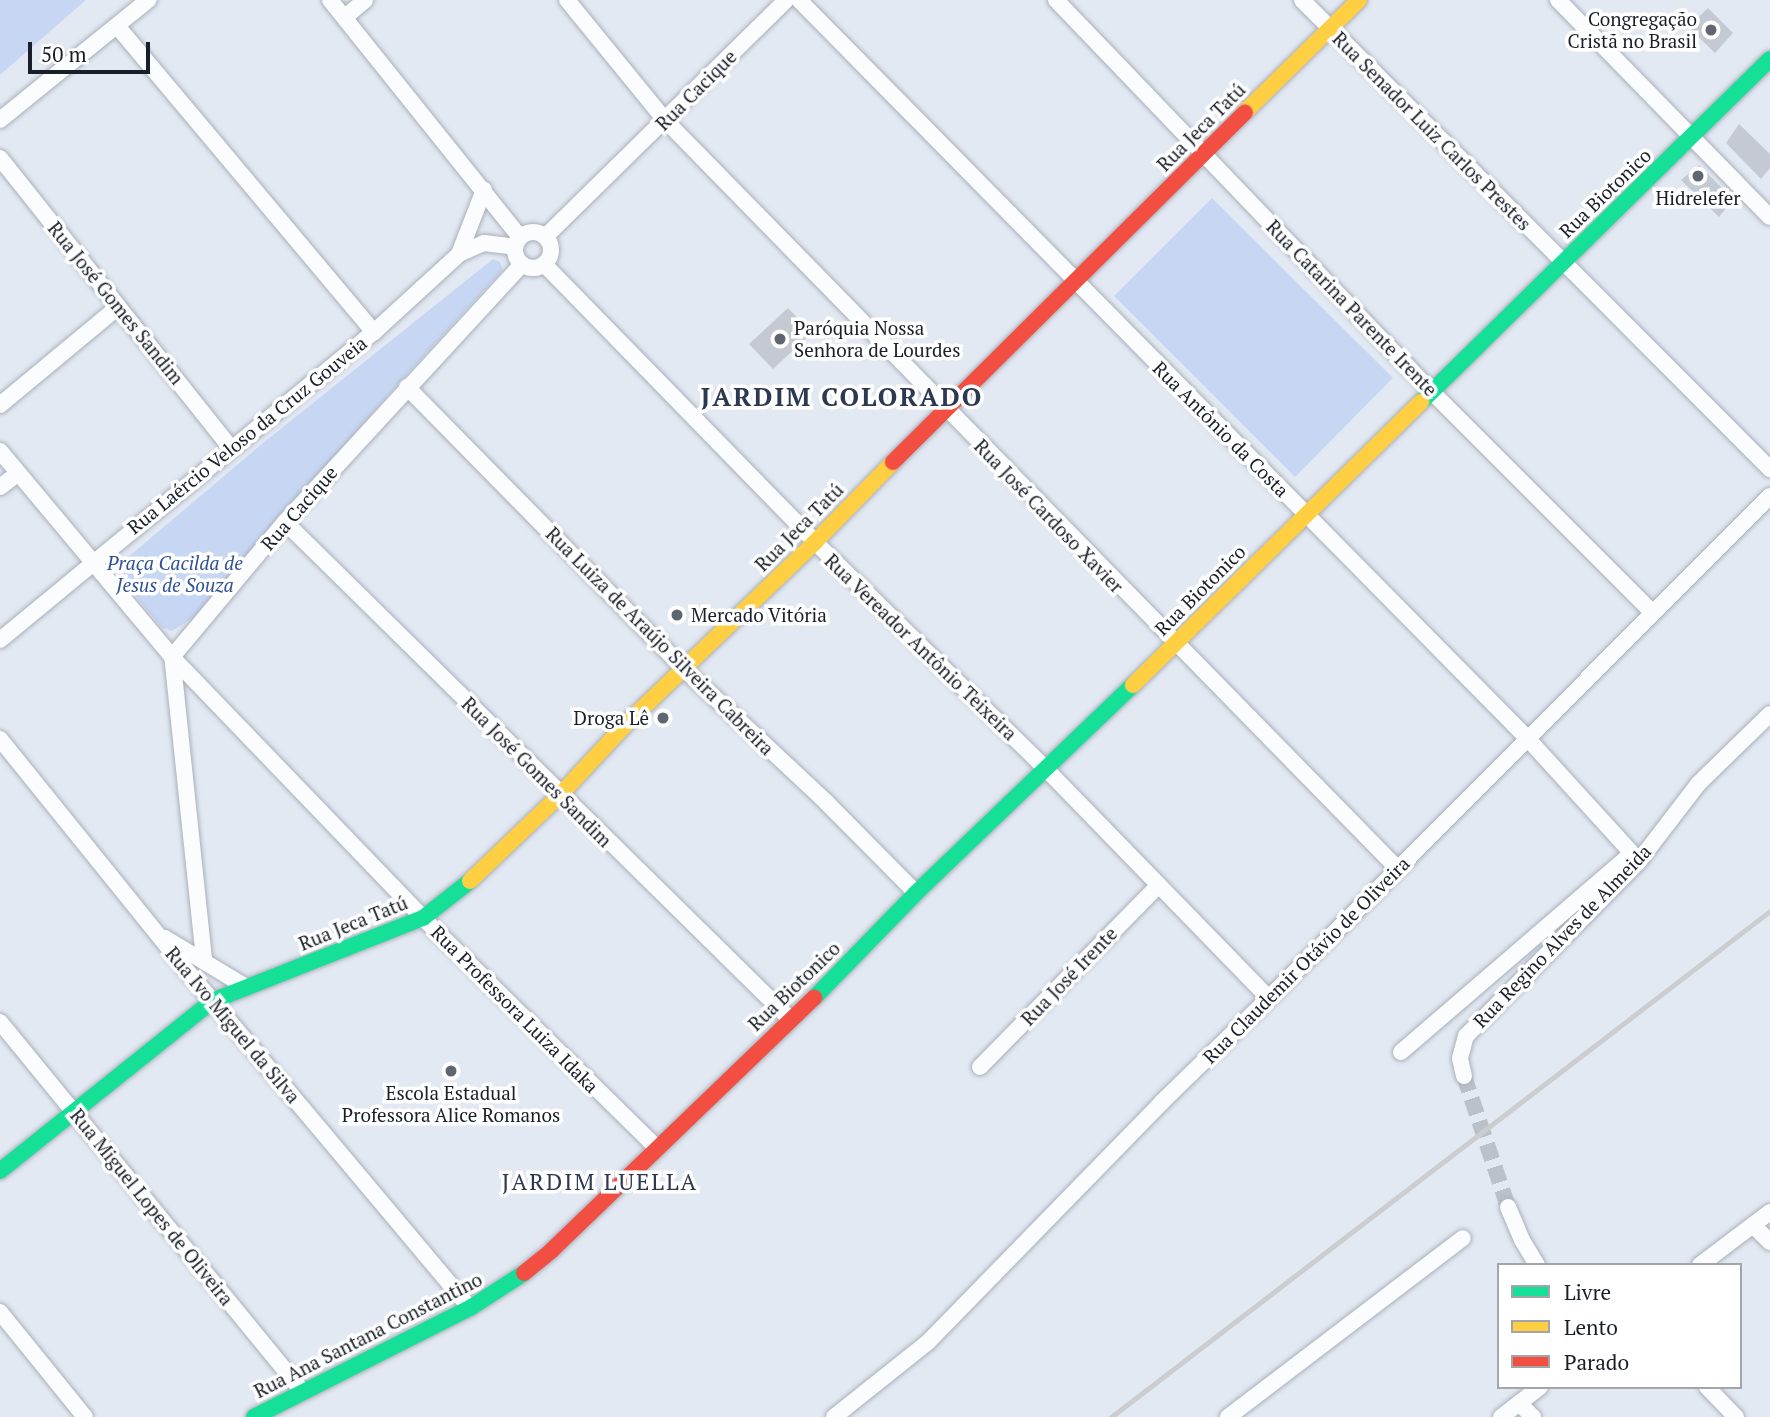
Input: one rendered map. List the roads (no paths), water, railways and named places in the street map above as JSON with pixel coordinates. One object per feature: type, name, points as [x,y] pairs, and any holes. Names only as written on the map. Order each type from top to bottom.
[{"type":"street","points":[[0,120],[148,0]]},
{"type":"street","points":[[330,0],[484,190],[518,242],[522,264],[533,268],[544,264],[551,249],[545,237],[531,232],[518,242]]},
{"type":"street","points":[[345,17],[365,0]]},
{"type":"street","name":"Rua José Cardoso Xavier","points":[[567,0],[666,120],[944,409],[1398,869]]},
{"type":"street","name":"Rua Cacique","points":[[545,237],[786,0]]},
{"type":"street","name":"Rua Antônio da Costa","points":[[799,0],[1528,739],[1635,857]]},
{"type":"street","name":"Rua Catarina Parente Irente","points":[[1056,0],[1432,393],[1652,611]]},
{"type":"street","name":"Rua Senador Luiz Carlos Prestes","points":[[1302,0],[1770,469]]},
{"type":"street","name":"Rua Jeca Tatú","points":[[0,1171],[212,1002],[423,918],[459,891],[815,542],[944,409],[1359,0]]},
{"type":"street","points":[[1558,0],[1770,217]]},
{"type":"street","points":[[117,26],[374,332]]},
{"type":"street","name":"Rua Biotonico","points":[[656,1147],[1432,393],[1770,59]]},
{"type":"street","name":"Rua José Gomes Sandim","points":[[0,158],[231,448]]},
{"type":"street","name":"Rua Laércio Veloso da Cruz Gouveia","points":[[459,254],[484,190]]},
{"type":"street","name":"Rua Laércio Veloso da Cruz Gouveia","points":[[0,639],[374,332],[459,254],[484,243],[518,242]]},
{"type":"street","name":"Rua Cacique","points":[[172,657],[285,522],[522,264]]},
{"type":"street","name":"Rua Vereador Antônio Teixeira","points":[[544,264],[815,542],[1045,768],[1269,998]]},
{"type":"street","points":[[0,405],[118,307]]},
{"type":"street","name":"Rua Luiza de Araújo Silveira Cabreira","points":[[407,387],[684,668],[826,802],[916,893]]},
{"type":"street","name":"Rua Professora Luiza Idaka","points":[[0,451],[172,657],[423,918],[656,1147]]},
{"type":"street","points":[[0,487],[18,474]]},
{"type":"street","name":"Rua Claudemir Otávio de Oliveira","points":[[834,1417],[928,1342],[1152,1112],[1770,496]]},
{"type":"street","name":"Rua José Gomes Sandim","points":[[285,522],[790,1019]]},
{"type":"street","points":[[172,657],[204,959]]},
{"type":"street","name":"Rua Regino Alves de Almeida","points":[[1464,1076],[1461,1058],[1466,1036],[1635,857],[1698,784],[1770,714]]},
{"type":"street","name":"Rua Ivo Miguel da Silva","points":[[0,739],[212,1002],[470,1308]]},
{"type":"street","points":[[1401,1052],[1635,857]]},
{"type":"street","name":"Rua José Irente","points":[[980,1068],[1159,885]]},
{"type":"street","points":[[157,933],[204,959],[246,987]]},
{"type":"street","name":"Rua Miguel Lopes de Oliveira","points":[[0,1022],[303,1392]]},
{"type":"street","name":"Rua Ana Santana Constantino","points":[[254,1417],[470,1308],[507,1286],[552,1250],[656,1147]]},
{"type":"street","points":[[1508,1207],[1522,1240],[1536,1263]]},
{"type":"street","points":[[1703,1263],[1770,1212]]},
{"type":"street","points":[[1753,1225],[1770,1242]]},
{"type":"street","points":[[1228,1417],[1462,1238]]},
{"type":"street","points":[[0,1312],[85,1417]]},
{"type":"street","points":[[1501,1417],[1537,1389]]},
{"type":"street","points":[[1709,1389],[1736,1417]]},
{"type":"street","points":[[1519,1403],[1533,1417]]},
{"type":"tunnel","points":[[1464,1076],[1508,1207]]},
{"type":"railway","points":[[1111,1417],[1770,911]]},
{"type":"place","name":"Congregação Cristã no Brasil","points":[[1711,30]]},
{"type":"place","name":"Hidrelefer","points":[[1698,176]]},
{"type":"place","name":"Paróquia Nossa Senhora de Lourdes","points":[[780,339]]},
{"type":"place","name":"Mercado Vitória","points":[[677,615]]},
{"type":"place","name":"Droga Lê","points":[[663,718]]},
{"type":"place","name":"Escola Estadual Professora Alice Romanos","points":[[451,1071]]},
{"type":"district","name":"JARDIM COLORADO","points":[[842,397]]},
{"type":"district","name":"JARDIM LUELLA","points":[[600,1182]]},
{"type":"park label","name":"Praça Cacilda de Jesus de Souza","points":[[175,574]]}]
